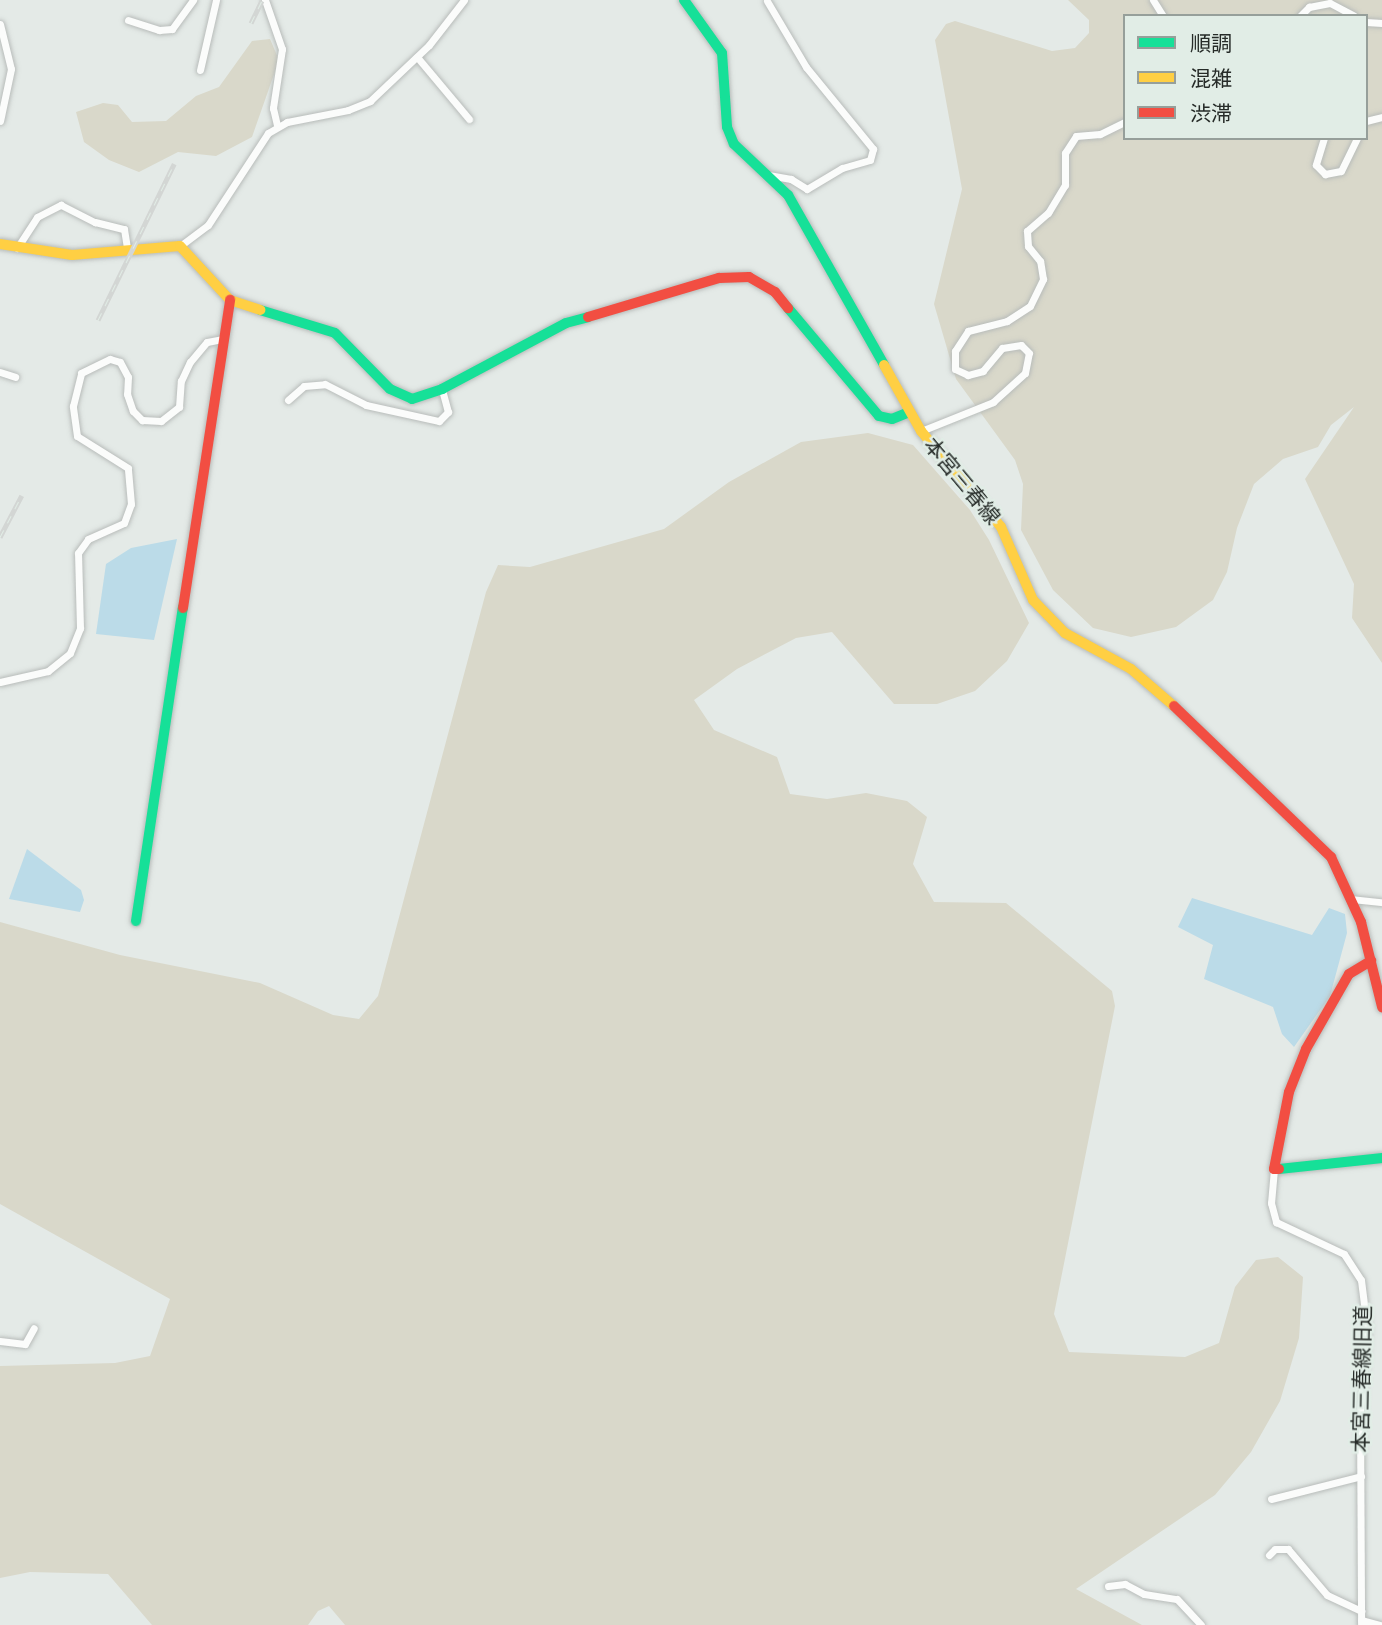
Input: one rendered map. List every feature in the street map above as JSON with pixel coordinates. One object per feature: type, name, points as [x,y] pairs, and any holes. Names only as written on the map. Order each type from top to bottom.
[{"type":"street","points":[[128,20],[159,30],[172,29],[193,0]]},
{"type":"street","points":[[200,70],[216,0]]},
{"type":"street","points":[[265,0],[282,49],[273,108],[277,126]]},
{"type":"street","points":[[0,244],[72,255],[127,248],[180,246],[208,225],[262,141],[277,126],[361,106],[417,57],[464,0]]},
{"type":"street","name":"本宮三春線","points":[[684,0],[722,53],[729,134],[740,153],[767,176],[796,209],[920,431],[1001,527],[1025,587],[1041,612],[1065,633],[1131,669],[1167,699],[1331,858],[1352,899],[1382,1007]]},
{"type":"street","points":[[767,1],[806,67],[873,149],[865,163],[842,168],[807,189],[791,179],[767,176]]},
{"type":"street","points":[[1302,14],[1309,8],[1330,3],[1350,14]]},
{"type":"street","points":[[0,24],[11,69],[0,121]]},
{"type":"street","points":[[417,57],[469,118]]},
{"type":"street","points":[[920,431],[993,402],[1026,373],[1029,353],[1021,345],[1002,348],[982,371],[968,375],[955,369],[955,351],[968,331],[1007,320],[1030,306],[1043,279],[1040,261],[1028,246],[1027,231],[1048,213],[1065,185],[1065,153],[1070,143],[1076,136],[1100,134],[1123,123]]},
{"type":"street","points":[[1323,140],[1316,164],[1325,174],[1341,171],[1356,140]]},
{"type":"street","points":[[16,248],[37,218],[61,205],[95,222],[124,229],[127,248]]},
{"type":"street","points":[[180,246],[230,300],[335,333],[400,396],[412,399],[442,389],[566,323],[733,276],[757,280],[775,292],[879,416],[892,419],[909,412]]},
{"type":"street","points":[[136,921],[230,300]]},
{"type":"street","points":[[0,682],[48,671],[70,653],[80,628],[78,552],[88,540],[124,523],[131,504],[128,468],[77,436],[73,406],[80,373],[110,359],[120,362],[128,377],[127,394],[133,411],[142,420],[161,421],[179,407],[181,381],[190,362],[207,342],[222,339]]},
{"type":"street","points":[[0,372],[15,377]]},
{"type":"street","points":[[288,400],[304,386],[324,384],[366,405],[439,421],[449,412],[442,389]]},
{"type":"street","points":[[1352,899],[1382,902]]},
{"type":"street","name":"本宮三春線旧道","points":[[1361,1623],[1361,1476],[1367,1328],[1361,1280],[1344,1254],[1276,1222],[1271,1203],[1274,1169],[1289,1092],[1306,1049],[1349,974],[1371,961]]},
{"type":"street","points":[[1274,1169],[1382,1158]]},
{"type":"street","points":[[0,1341],[25,1344],[34,1328]]},
{"type":"street","points":[[1271,1499],[1361,1476]]},
{"type":"street","points":[[1269,1555],[1275,1549],[1289,1549],[1327,1595],[1361,1611]]},
{"type":"street","points":[[1108,1586],[1125,1584],[1144,1594],[1177,1599],[1201,1625]]},
{"type":"street","points":[[1361,1623],[1380,1625]]},
{"type":"shaded area","points":[[1068,0],[1382,0],[1382,663],[1352,618],[1354,584],[1305,479],[1354,407],[1331,425],[1318,447],[1283,459],[1254,484],[1237,528],[1227,572],[1213,600],[1176,627],[1131,637],[1093,628],[1053,590],[1021,530],[1023,484],[1015,460],[956,379],[934,304],[962,189],[935,40],[946,24],[955,21],[1052,51],[1075,48],[1089,33],[1089,20]]},
{"type":"shaded area","points":[[270,39],[279,60],[252,137],[216,156],[178,152],[139,172],[109,160],[84,142],[76,112],[103,103],[118,105],[132,122],[166,121],[196,96],[219,87],[252,41]]},
{"type":"shaded area","points":[[868,433],[913,445],[970,510],[989,540],[1029,623],[1007,661],[975,691],[937,704],[894,704],[832,632],[796,638],[737,669],[694,700],[714,730],[777,757],[790,794],[827,799],[866,793],[907,801],[927,817],[913,864],[934,902],[1006,903],[1112,991],[1115,1006],[1054,1314],[1069,1352],[1185,1357],[1219,1343],[1235,1287],[1256,1260],[1278,1257],[1303,1277],[1299,1338],[1280,1401],[1251,1452],[1215,1495],[1076,1589],[1142,1625],[345,1625],[329,1606],[318,1611],[308,1625],[152,1625],[108,1574],[30,1572],[0,1578],[0,1366],[115,1363],[150,1356],[170,1299],[0,1204],[0,922],[120,955],[260,983],[333,1015],[359,1019],[378,996],[486,592],[498,565],[530,567],[664,529],[729,482],[801,442]]},
{"type":"water","points":[[177,539],[154,640],[96,634],[106,564],[131,548]]},
{"type":"water","points":[[27,849],[81,890],[84,900],[80,912],[9,899]]},
{"type":"water","points":[[1192,898],[1312,935],[1329,908],[1345,914],[1347,933],[1330,996],[1294,1047],[1282,1034],[1273,1007],[1204,979],[1213,945],[1178,927]]},
{"type":"railway","points":[[251,23],[262,0]]},
{"type":"railway","points":[[98,320],[174,164]]},
{"type":"railway","points":[[0,537],[22,495]]},
{"type":"traffic: fast","points":[[684,0],[722,53],[727,127],[734,144],[788,195],[884,365]]},
{"type":"traffic: fast","points":[[788,308],[879,416],[892,419],[909,412]]},
{"type":"traffic: fast","points":[[260,310],[335,333],[390,389],[412,399],[442,389],[566,323],[588,317]]},
{"type":"traffic: fast","points":[[136,921],[183,608]]},
{"type":"traffic: fast","points":[[1279,1169],[1382,1158]]},
{"type":"traffic: slow","points":[[0,244],[72,255],[180,246],[230,300],[260,310]]},
{"type":"traffic: slow","points":[[884,365],[921,431],[1001,527],[1033,600],[1065,633],[1131,669],[1174,706]]},
{"type":"traffic: jam","points":[[588,317],[719,278],[749,277],[775,292],[788,308]]},
{"type":"traffic: jam","points":[[183,608],[230,300]]},
{"type":"traffic: jam","points":[[1174,706],[1331,857],[1361,922],[1382,1007]]},
{"type":"traffic: jam","points":[[1279,1169],[1274,1169],[1289,1092],[1306,1049],[1349,974],[1371,961]]}]
